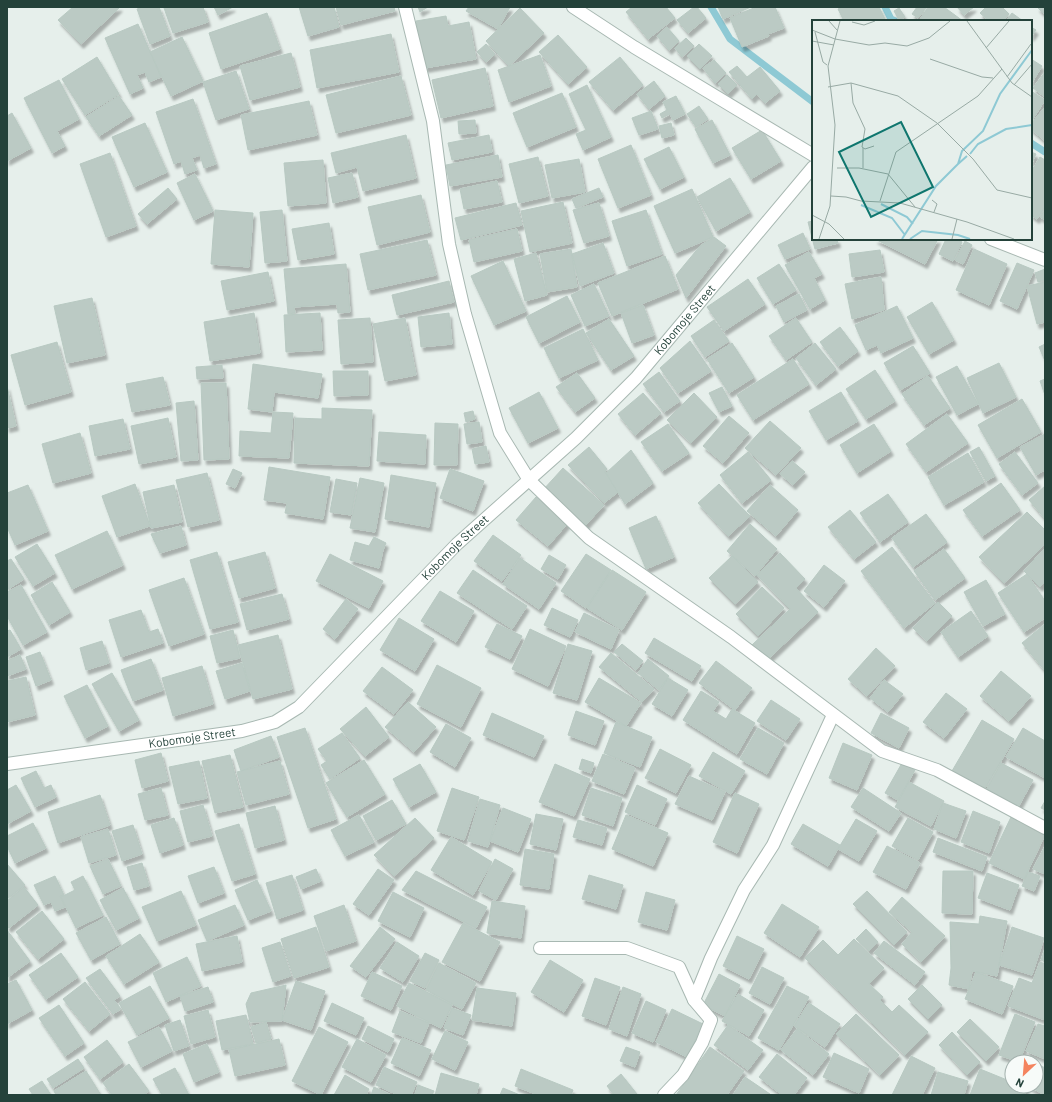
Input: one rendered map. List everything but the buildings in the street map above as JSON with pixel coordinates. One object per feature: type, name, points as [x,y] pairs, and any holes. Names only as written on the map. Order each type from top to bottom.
[{"type":"street","points":[[405,7],[433,121],[449,244],[465,314],[500,433],[529,480],[590,538],[724,633],[882,752],[937,770],[1045,828]]},
{"type":"street","points":[[573,7],[634,47],[812,154]]},
{"type":"street","name":"Kobomoje Street","points":[[7,764],[242,731],[275,722],[299,707],[348,659],[400,602],[457,544],[576,438],[636,378],[812,168]]},
{"type":"street","points":[[994,240],[1045,260]]},
{"type":"street","points":[[694,1000],[720,937],[744,890],[773,845],[833,715]]},
{"type":"street","points":[[540,948],[627,948],[679,967],[694,1000],[711,1020],[702,1043],[684,1075],[664,1095]]},
{"type":"waterway","points":[[711,7],[730,39],[812,101]]},
{"type":"waterway","points":[[885,7],[893,20]]},
{"type":"waterway","points":[[1032,144],[1045,152]]}]
